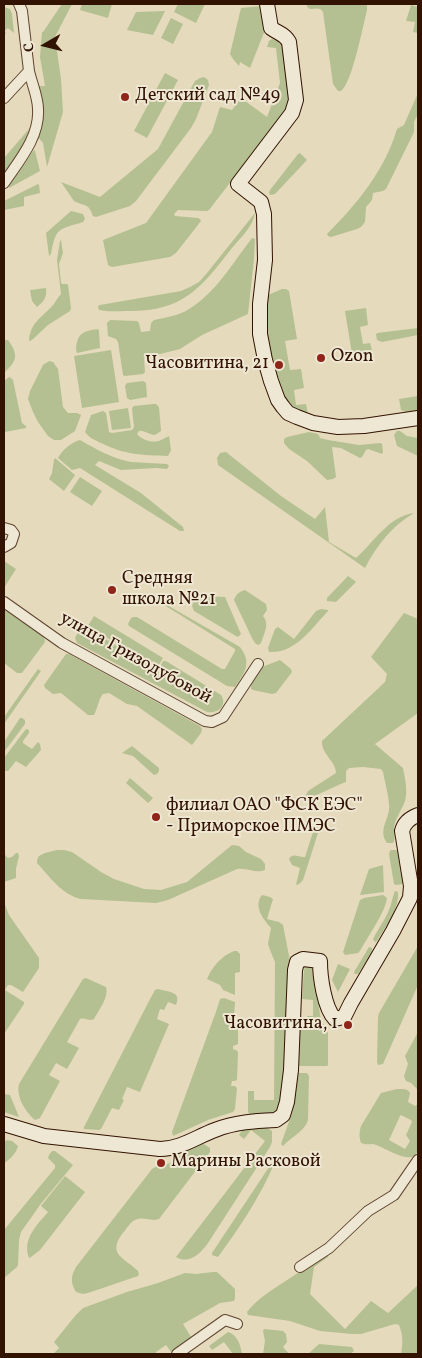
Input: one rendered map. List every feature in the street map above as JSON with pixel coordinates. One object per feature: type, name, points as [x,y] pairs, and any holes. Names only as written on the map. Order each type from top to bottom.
[{"type":"street","points":[[4,183],[29,146],[33,136],[38,109],[29,71],[24,25],[19,4]]},
{"type":"street","points":[[268,4],[270,28],[286,36],[290,42],[296,100],[292,113],[238,184],[261,202],[264,214],[265,260],[260,304],[260,334],[271,381],[282,407],[297,418],[313,423],[338,427],[364,426],[418,418]]},
{"type":"street","points":[[4,98],[29,71]]},
{"type":"street","points":[[4,528],[11,530],[14,534],[11,543],[4,547]]},
{"type":"street","name":"улица Гризодубовой","points":[[4,602],[65,644],[205,721],[212,722],[223,717],[258,664]]},
{"type":"street","points":[[4,1124],[44,1136],[165,1149],[177,1147],[229,1125],[240,1122],[276,1120],[283,1115],[288,1102],[291,1070],[295,970],[297,962],[303,959],[320,961],[323,988],[332,1015],[337,1019],[344,1017],[410,898],[411,886],[402,831],[407,822],[418,815]]},
{"type":"street","points":[[300,1267],[329,1248],[368,1212],[394,1195],[418,1160]]},
{"type":"street","points":[[177,1354],[225,1320],[237,1324]]},
{"type":"green space","points":[[62,4],[72,4],[55,37],[61,79],[63,112],[47,167],[43,143],[38,137],[43,108],[38,86],[45,86],[40,57],[42,32]]},
{"type":"green space","points":[[82,4],[112,4],[108,18],[80,10]]},
{"type":"green space","points":[[178,4],[205,4],[196,23],[174,12]]},
{"type":"green space","points":[[306,4],[367,4],[353,66],[341,91],[338,91],[333,84],[323,12],[318,8],[308,8]]},
{"type":"green space","points":[[411,5],[418,7],[418,33],[413,32],[415,22],[406,21]]},
{"type":"green space","points":[[262,6],[265,30],[250,68],[240,62],[239,66],[230,54],[241,8]]},
{"type":"green space","points":[[4,7],[10,9],[12,14],[14,33],[8,28],[4,31]]},
{"type":"green space","points":[[165,11],[153,35],[127,30],[136,12]]},
{"type":"green space","points":[[171,18],[183,24],[173,44],[161,38]]},
{"type":"green space","points":[[272,39],[281,41],[283,45],[290,99],[286,110],[209,210],[178,210],[174,214],[175,216],[198,218],[201,221],[176,253],[170,257],[112,267],[108,265],[103,240],[146,223],[212,132],[220,107],[232,110],[241,98],[267,117],[280,83],[276,48],[267,47]]},
{"type":"green space","points":[[165,73],[178,80],[147,138],[134,131]]},
{"type":"green space","points":[[204,77],[208,80],[209,85],[196,119],[136,201],[130,206],[96,217],[93,216],[88,207],[74,201],[61,182],[100,197],[158,149],[195,81]]},
{"type":"green space","points":[[418,93],[418,114],[414,122],[414,132],[386,189],[373,193],[372,200],[366,207],[365,222],[361,227],[331,237],[328,236],[327,234],[369,186],[392,144],[397,129],[404,125]]},
{"type":"green space","points":[[29,129],[25,143],[4,173],[4,158]]},
{"type":"green space","points":[[34,150],[40,171],[9,188],[9,185]]},
{"type":"green space","points":[[300,153],[307,160],[275,194],[270,195],[270,190]]},
{"type":"green space","points":[[38,184],[40,193],[24,197],[24,206],[4,210],[4,201]]},
{"type":"green space","points":[[71,211],[83,214],[85,219],[83,222],[63,229],[57,234],[49,256],[46,233]]},
{"type":"green space","points":[[255,213],[252,223],[246,232],[210,275],[188,295],[162,307],[146,310],[99,310],[98,306],[100,305],[181,291],[199,282]]},
{"type":"green space","points":[[252,238],[255,239],[254,259],[248,314],[202,335],[180,349],[144,358],[145,372],[143,374],[123,375],[118,342],[116,339],[108,336],[107,323],[110,320],[137,321],[141,332],[150,331],[151,323],[154,320],[184,312],[195,305],[213,288],[230,269]]},
{"type":"green space","points":[[61,240],[63,253],[59,264],[61,282],[68,285],[71,308],[70,311],[48,325],[29,341],[34,324],[61,294],[57,260]]},
{"type":"green space","points":[[46,288],[45,299],[37,307],[32,301],[30,290]]},
{"type":"green space","points":[[282,289],[289,291],[297,339],[285,341],[290,370],[301,369],[304,388],[294,390],[296,405],[306,404],[307,415],[298,413],[282,399],[266,341],[265,303],[268,295]]},
{"type":"green space","points":[[366,308],[368,325],[360,327],[363,344],[370,343],[372,350],[352,354],[345,311]]},
{"type":"green space","points":[[418,328],[418,335],[382,342],[377,340],[377,333]]},
{"type":"green space","points":[[98,329],[100,348],[77,353],[78,340],[81,334]]},
{"type":"green space","points":[[4,340],[8,340],[12,345],[15,358],[12,365],[4,373]]},
{"type":"green space","points":[[111,350],[119,402],[82,408],[74,356]]},
{"type":"green space","points":[[49,361],[53,362],[58,369],[63,407],[68,413],[81,415],[75,431],[61,440],[54,440],[48,436],[38,422],[28,399],[43,365]]},
{"type":"green space","points":[[9,377],[13,380],[22,423],[26,428],[5,432],[4,381]]},
{"type":"green space","points":[[143,381],[146,383],[147,397],[130,400],[127,398],[125,386],[127,383]]},
{"type":"green space","points":[[418,396],[418,411],[408,413],[401,410],[399,399]]},
{"type":"green space","points":[[156,404],[159,407],[161,431],[155,435],[141,431],[137,434],[145,440],[151,441],[158,441],[169,436],[171,450],[168,456],[142,455],[118,450],[94,440],[85,432],[91,415],[103,411],[106,413],[109,432],[132,430],[134,427],[132,408],[134,406]]},
{"type":"green space","points":[[128,408],[131,428],[112,430],[109,411]]},
{"type":"green space","points":[[397,431],[407,436],[418,438],[418,456],[397,446],[394,435]]},
{"type":"green space","points":[[309,432],[318,434],[320,438],[359,445],[380,443],[382,444],[383,452],[382,454],[368,449],[360,458],[341,448],[332,447],[336,477],[327,480],[284,443],[284,439],[287,437]]},
{"type":"green space","points":[[80,440],[124,461],[167,464],[169,466],[167,469],[121,470],[99,461],[95,465],[141,493],[183,527],[184,531],[180,531],[80,468],[72,470],[58,458],[68,447]]},
{"type":"green space","points":[[226,452],[281,496],[315,519],[325,507],[329,542],[356,558],[389,524],[405,515],[414,513],[386,537],[365,568],[218,465],[217,458],[220,453]]},
{"type":"green space","points":[[55,458],[75,475],[64,491],[49,479]]},
{"type":"green space","points":[[80,477],[102,491],[92,506],[70,492]]},
{"type":"green space","points":[[4,561],[16,569],[4,588]]},
{"type":"green space","points":[[348,576],[356,582],[336,602],[327,601],[327,598]]},
{"type":"green space","points":[[245,590],[266,604],[267,610],[263,616],[266,622],[266,629],[261,643],[258,645],[252,638],[234,600],[238,594]]},
{"type":"green space","points":[[200,596],[225,597],[241,634],[238,637],[194,611],[192,606],[194,600]]},
{"type":"green space","points":[[160,601],[240,647],[246,658],[246,667],[235,687],[227,686],[129,626],[131,618],[137,617],[222,669],[225,669],[235,649]]},
{"type":"green space","points":[[4,609],[44,637],[45,642],[22,673],[17,673],[4,663]]},
{"type":"green space","points":[[321,609],[328,611],[302,639],[287,649],[269,652],[268,648],[275,629],[278,627],[294,639],[316,611]]},
{"type":"green space","points":[[404,613],[418,619],[418,713],[375,744],[403,768],[406,784],[405,801],[394,828],[395,838],[393,843],[387,843],[383,833],[389,804],[381,769],[349,768],[346,771],[346,782],[312,797],[308,798],[306,795],[308,791],[336,773],[334,765],[322,746],[322,741],[385,682],[387,674],[371,657]]},
{"type":"green space","points":[[94,616],[163,658],[157,668],[88,626]]},
{"type":"green space","points":[[83,627],[86,627],[155,669],[159,669],[163,661],[166,661],[221,695],[223,699],[222,706],[214,712],[207,712],[77,643],[75,638]]},
{"type":"green space","points":[[66,654],[200,726],[202,729],[201,733],[192,745],[137,706],[127,704],[109,693],[101,696],[94,715],[88,715],[61,693],[53,694],[45,688],[44,685]]},
{"type":"green space","points":[[280,660],[292,672],[276,693],[272,694],[251,689],[251,683],[262,667]]},
{"type":"green space","points":[[38,669],[41,671],[4,724],[4,717]]},
{"type":"green space","points":[[20,718],[25,720],[25,724],[4,752],[4,742]]},
{"type":"green space","points":[[26,729],[29,730],[29,733],[23,743],[32,749],[38,742],[41,750],[26,767],[16,761],[8,771],[4,770],[4,758]]},
{"type":"green space","points":[[132,746],[159,768],[157,774],[154,775],[133,756],[122,753]]},
{"type":"green space","points":[[130,778],[153,798],[148,803],[126,783]]},
{"type":"green space","points":[[314,829],[317,829],[318,833],[303,880],[296,885],[300,868],[292,865],[289,859],[292,856],[305,857]]},
{"type":"green space","points":[[232,845],[239,846],[246,852],[261,859],[265,864],[265,870],[237,869],[168,900],[156,903],[74,897],[57,885],[37,863],[39,856],[45,853],[64,850],[72,852],[114,879],[144,889],[161,890],[187,882]]},
{"type":"green space","points":[[391,850],[399,852],[403,884],[394,884],[389,854]]},
{"type":"green space","points":[[16,853],[19,856],[16,878],[4,882],[4,854],[8,858]]},
{"type":"green space","points":[[383,865],[384,892],[360,895],[369,869]]},
{"type":"green space","points":[[395,891],[398,892],[398,899],[394,911],[375,942],[373,939],[390,908]]},
{"type":"green space","points":[[262,895],[273,899],[267,919],[283,925],[290,961],[290,978],[281,1102],[275,1113],[251,1115],[248,1112],[248,1091],[254,1091],[254,1100],[274,1100],[275,962],[268,944],[271,928],[262,917],[258,904]]},
{"type":"green space","points":[[383,895],[387,898],[386,903],[360,951],[345,955],[343,952],[360,900]]},
{"type":"green space","points":[[4,902],[9,915],[39,958],[39,968],[23,992],[11,985],[8,985],[5,990],[24,1002],[24,1004],[4,1033]]},
{"type":"green space","points":[[418,946],[418,985],[383,1064],[378,1065],[379,1013]]},
{"type":"green space","points":[[369,947],[372,948],[372,952],[358,974],[355,974],[354,972]]},
{"type":"green space","points":[[234,951],[240,954],[240,972],[235,973],[235,995],[223,990],[220,985],[207,979],[218,962]]},
{"type":"green space","points":[[338,964],[350,969],[338,992],[332,980]]},
{"type":"green space","points":[[308,966],[312,968],[321,1020],[328,1033],[327,1066],[298,1065],[300,1024],[307,1024],[307,1016],[313,1016],[313,1000],[302,999],[304,970]]},
{"type":"green space","points":[[86,978],[106,987],[105,999],[94,1019],[80,1019],[67,1042],[79,1048],[67,1069],[56,1063],[49,1075],[60,1081],[40,1118],[35,1120],[22,1104],[18,1089],[19,1084],[83,979]]},
{"type":"green space","points":[[155,990],[173,993],[176,995],[177,1000],[176,1005],[168,1002],[164,1010],[160,1009],[157,1019],[169,1024],[140,1092],[127,1087],[119,1110],[112,1108],[101,1129],[84,1129],[148,1003]]},
{"type":"green space","points":[[224,998],[235,1002],[234,1018],[238,1021],[238,1044],[233,1046],[233,1049],[238,1052],[237,1080],[232,1081],[231,1086],[237,1088],[235,1109],[233,1112],[208,1120],[173,1136],[172,1132],[220,999]]},
{"type":"green space","points":[[418,1032],[418,1090],[406,1081],[404,1076],[408,1064],[405,1056]]},
{"type":"green space","points":[[298,1073],[307,1073],[309,1076],[308,1120],[301,1131],[283,1146],[281,1144],[292,1113],[296,1075]]},
{"type":"green space","points":[[403,1089],[410,1093],[408,1102],[415,1106],[418,1104],[418,1150],[414,1156],[405,1157],[377,1145],[361,1143],[359,1135],[361,1126],[381,1093]],"holes":[[[401,1115],[412,1122],[406,1135],[410,1141],[405,1149],[389,1140]]]},
{"type":"green space","points":[[4,1094],[10,1095],[19,1117],[4,1112]]},
{"type":"green space","points":[[266,1127],[272,1131],[270,1147],[208,1243],[202,1251],[190,1259],[186,1260],[176,1257],[265,1141],[251,1130],[244,1139],[239,1135],[244,1128]]},
{"type":"green space","points":[[7,1140],[12,1141],[18,1146],[12,1156],[4,1163],[4,1142]]},
{"type":"green space","points":[[202,1143],[210,1148],[210,1152],[159,1219],[135,1220],[118,1241],[117,1252],[138,1271],[138,1276],[88,1293],[76,1292],[72,1279],[76,1267],[152,1169],[170,1163],[180,1156],[186,1148]]},
{"type":"green space","points":[[52,1151],[55,1151],[73,1165],[40,1205],[21,1232],[18,1265],[4,1278],[4,1230],[55,1168],[55,1165],[48,1158]]},
{"type":"green space","points":[[273,1161],[275,1162],[263,1187],[242,1223],[218,1257],[212,1255],[212,1253]]},
{"type":"green space","points":[[65,1176],[85,1192],[40,1250],[29,1258],[27,1245],[29,1239],[35,1227],[48,1212],[41,1206]]},
{"type":"green space","points":[[328,1254],[328,1257],[314,1267],[310,1294],[345,1329],[371,1301],[388,1313],[418,1285],[418,1354],[401,1354],[401,1332],[399,1325],[395,1324],[361,1334],[352,1334],[320,1331],[290,1321],[248,1315],[247,1312],[263,1296]]},
{"type":"green space","points":[[217,1272],[235,1289],[234,1301],[220,1303],[183,1324],[191,1337],[171,1352],[166,1345],[156,1352],[157,1354],[53,1354],[59,1348],[54,1342],[83,1308],[185,1273]]},
{"type":"green space","points":[[264,1329],[283,1331],[286,1334],[287,1342],[283,1347],[289,1354],[263,1354]]},
{"type":"green space","points":[[228,1332],[240,1344],[242,1354],[233,1354],[224,1342],[212,1350],[209,1346]]},
{"type":"green space","points":[[319,1344],[352,1347],[354,1351],[350,1354],[308,1354]]},
{"type":"place","name":"Детский сад №49","points":[[125,97]]},
{"type":"place","name":"Ozon","points":[[321,358]]},
{"type":"place","name":"Часовитина, 21","points":[[279,365]]},
{"type":"place","name":"Средняя школа №21","points":[[112,590]]},
{"type":"place","name":"филиал ОАО \"ФСК ЕЭС\" - Приморское ПМЭС","points":[[156,817]]},
{"type":"place","name":"Часовитина, 1","points":[[348,1025]]},
{"type":"place","name":"Марины Расковой","points":[[161,1163]]}]
